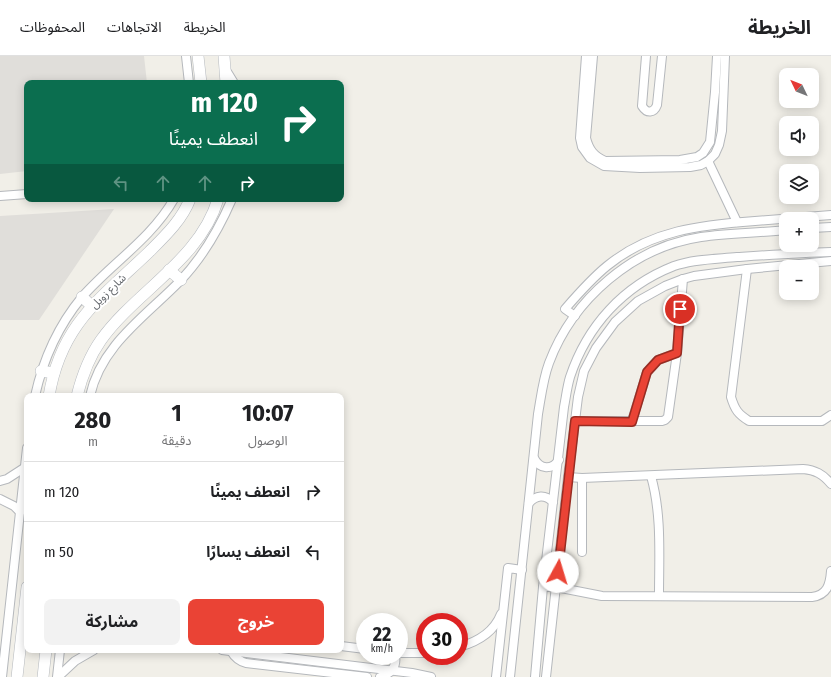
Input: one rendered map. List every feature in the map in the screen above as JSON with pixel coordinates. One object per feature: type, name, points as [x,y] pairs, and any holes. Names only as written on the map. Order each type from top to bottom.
[{"type":"main road","points":[[198,56],[200,80]]},
{"type":"main road","points":[[224,62],[226,80]]},
{"type":"main road","name":"شارع زويل","points":[[49,393],[58,358],[68,337],[92,306],[167,234],[186,209],[189,202]]},
{"type":"main road","points":[[79,393],[88,362],[100,341],[117,320],[184,256],[196,241],[209,220],[217,202]]},
{"type":"main road","points":[[169,270],[181,280]]},
{"type":"main road","points":[[82,297],[92,306]]},
{"type":"main road","points":[[41,371],[54,373]]},
{"type":"main road","points":[[17,677],[24,613]]},
{"type":"main road","points":[[43,677],[46,653]]},
{"type":"street","points":[[186,56],[189,80]]},
{"type":"street","points":[[593,56],[588,62],[582,147],[588,151],[596,162],[604,164],[680,163],[690,167],[715,154],[719,145],[722,131],[717,56]]},
{"type":"street","points":[[646,56],[642,106],[644,110],[648,112],[652,112],[656,109],[662,56]]},
{"type":"street","points":[[725,56],[710,142],[703,153],[702,161],[737,222]]},
{"type":"street","points":[[224,62],[233,80]]},
{"type":"street","points":[[711,130],[722,131]]},
{"type":"street","points":[[710,142],[719,145]]},
{"type":"street","points":[[0,196],[24,194]]},
{"type":"street","points":[[36,393],[41,371],[56,335],[82,297],[154,228],[172,202]]},
{"type":"street","points":[[91,393],[100,369],[112,347],[136,322],[181,280],[195,264],[210,243],[223,220],[231,202]]},
{"type":"street","points":[[575,316],[565,310],[585,285],[608,265],[634,249],[661,236],[690,228],[737,222],[831,216],[830,227],[819,228]]},
{"type":"street","points":[[510,677],[540,406],[544,383],[549,364],[557,346],[575,316],[588,299],[604,283],[627,266],[659,249],[701,237],[779,231]]},
{"type":"street","points":[[535,677],[543,587],[566,400],[570,379],[580,352],[591,332],[618,301],[637,286],[675,266],[688,263],[751,256],[831,252]]},
{"type":"street","points":[[546,677],[578,397],[584,371],[596,348],[615,322],[638,301],[665,286],[683,279],[694,276],[747,269],[831,261]]},
{"type":"street","points":[[747,269],[731,397],[734,407],[740,415],[748,421],[822,421],[831,416]]},
{"type":"street","points":[[575,421],[632,422],[665,420],[668,417],[677,353],[683,279]]},
{"type":"street","points":[[632,422],[647,372],[658,360],[677,353]]},
{"type":"street","points":[[534,458],[540,465],[548,468],[553,466],[559,460]]},
{"type":"street","points":[[0,481],[7,479],[24,468]]},
{"type":"street","points":[[2,677],[24,468]]},
{"type":"street","points":[[568,477],[651,476],[803,469],[820,473],[831,484]]},
{"type":"street","points":[[651,476],[655,489],[659,519],[659,596]]},
{"type":"street","points":[[582,478],[582,552]]},
{"type":"street","points":[[529,503],[536,497],[541,496],[550,499],[553,502]]},
{"type":"street","points":[[0,498],[14,506],[20,512]]},
{"type":"street","points":[[496,677],[508,568],[522,570]]},
{"type":"street","points":[[543,587],[602,596],[812,597],[822,594],[826,590],[830,580],[831,571]]},
{"type":"street","points":[[468,644],[478,640],[490,631],[499,620],[503,607]]},
{"type":"street","points":[[344,646],[356,648]]},
{"type":"street","points":[[57,677],[60,653]]},
{"type":"street","points":[[57,677],[75,661],[89,653]]},
{"type":"street","points":[[232,653],[234,657],[246,663],[302,673],[367,677]]},
{"type":"street","points":[[247,653],[431,677]]},
{"type":"street","points":[[380,677],[385,676],[392,671],[395,665]]},
{"type":"shaded area","points":[[0,56],[144,56],[147,80],[24,80],[24,171],[0,174]]},
{"type":"shaded area","points":[[114,209],[39,320],[0,320],[0,216]]},
{"type":"route","points":[[558,572],[575,421],[632,422],[647,372],[658,360],[677,353],[680,309]]}]
